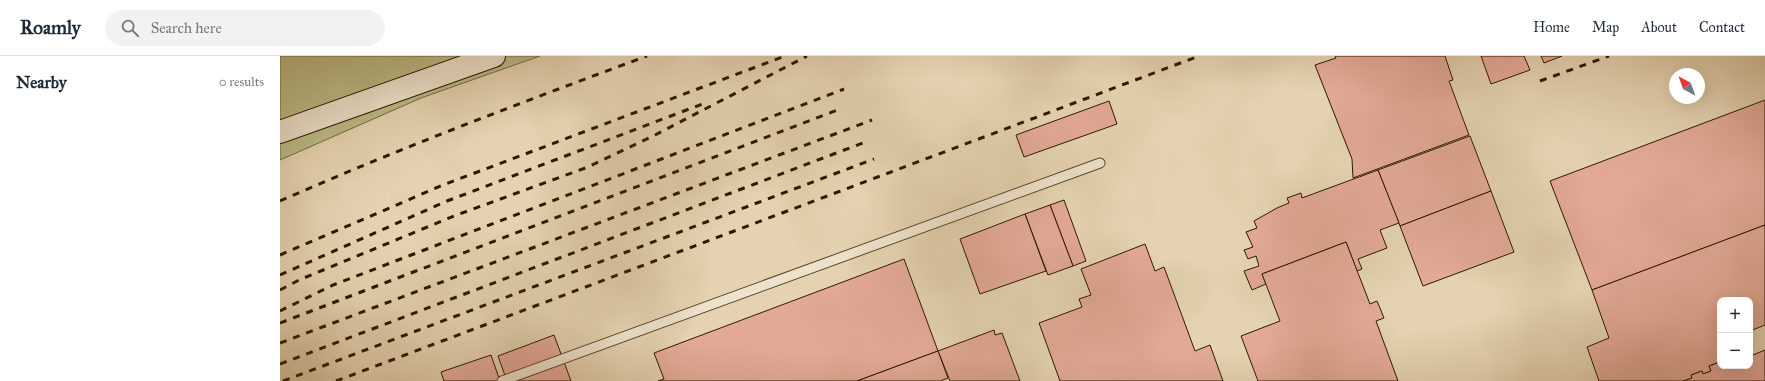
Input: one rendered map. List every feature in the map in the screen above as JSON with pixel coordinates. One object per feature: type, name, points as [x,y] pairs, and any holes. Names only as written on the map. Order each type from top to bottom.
[{"type":"street","points":[[280,132],[494,56]]},
{"type":"lane","points":[[502,381],[1100,163]]},
{"type":"shaded area","points":[[280,56],[540,56],[421,98],[280,160]]},
{"type":"building","points":[[1335,56],[1445,56],[1453,80],[1449,81],[1469,135],[1353,178],[1352,159],[1315,65],[1336,58]]},
{"type":"building","points":[[1481,56],[1524,56],[1530,70],[1491,84]]},
{"type":"building","points":[[1541,56],[1562,56],[1544,63]]},
{"type":"building","points":[[1765,100],[1765,225],[1592,290],[1550,181]]},
{"type":"building","points":[[1109,101],[1117,124],[1024,157],[1016,135]]},
{"type":"building","points":[[1470,136],[1491,191],[1400,226],[1378,170]]},
{"type":"building","points":[[1378,170],[1399,223],[1380,230],[1387,248],[1358,259],[1362,269],[1357,271],[1346,242],[1262,274],[1266,284],[1252,290],[1244,271],[1259,266],[1256,256],[1248,259],[1244,250],[1253,247],[1246,232],[1257,228],[1254,221],[1289,203],[1287,198],[1301,193],[1302,198]]},
{"type":"building","points":[[1491,191],[1514,252],[1423,286],[1400,226]]},
{"type":"building","points":[[1064,200],[1086,261],[1073,266],[1050,205]]},
{"type":"building","points":[[1050,205],[1073,266],[1048,275],[1025,214]]},
{"type":"building","points":[[1025,214],[1046,271],[980,294],[960,239]]},
{"type":"building","points":[[1765,225],[1765,325],[1753,330],[1753,297],[1717,297],[1717,363],[1709,366],[1711,371],[1703,374],[1702,371],[1691,375],[1692,378],[1683,381],[1599,381],[1587,347],[1609,338],[1592,290]]},
{"type":"building","points":[[1346,242],[1370,304],[1377,301],[1384,318],[1376,321],[1398,381],[1258,381],[1241,336],[1280,321],[1262,274]]},
{"type":"building","points":[[1145,244],[1155,271],[1164,267],[1195,351],[1210,345],[1223,381],[1060,381],[1039,323],[1082,307],[1079,299],[1091,295],[1081,269]]},
{"type":"building","points":[[904,259],[938,351],[857,381],[658,381],[664,379],[654,353]]},
{"type":"building","points":[[994,330],[995,335],[1002,333],[1020,381],[950,381],[938,351]]},
{"type":"building","points":[[554,335],[571,381],[507,381],[498,356]]},
{"type":"building","points":[[1765,350],[1765,381],[1683,381],[1692,378],[1691,375],[1702,371],[1703,374],[1711,371],[1709,366],[1717,363],[1717,369],[1753,369],[1753,355]]},
{"type":"building","points":[[938,351],[948,378],[940,381],[857,381]]},
{"type":"building","points":[[491,355],[500,381],[444,381],[441,372]]},
{"type":"railway","points":[[280,201],[416,144],[647,56]]},
{"type":"railway","points":[[280,255],[443,185],[785,56]]},
{"type":"railway","points":[[280,290],[299,280],[454,216],[588,167],[655,135],[807,56]]},
{"type":"railway","points":[[336,381],[1199,56]]},
{"type":"railway","points":[[1540,81],[1609,56]]},
{"type":"railway","points":[[280,311],[333,285],[844,89]]},
{"type":"railway","points":[[280,275],[447,201],[705,103]]},
{"type":"railway","points":[[280,323],[840,109]]},
{"type":"railway","points":[[280,343],[872,120]]},
{"type":"railway","points":[[280,364],[868,141]]},
{"type":"railway","points":[[283,381],[874,159]]}]
